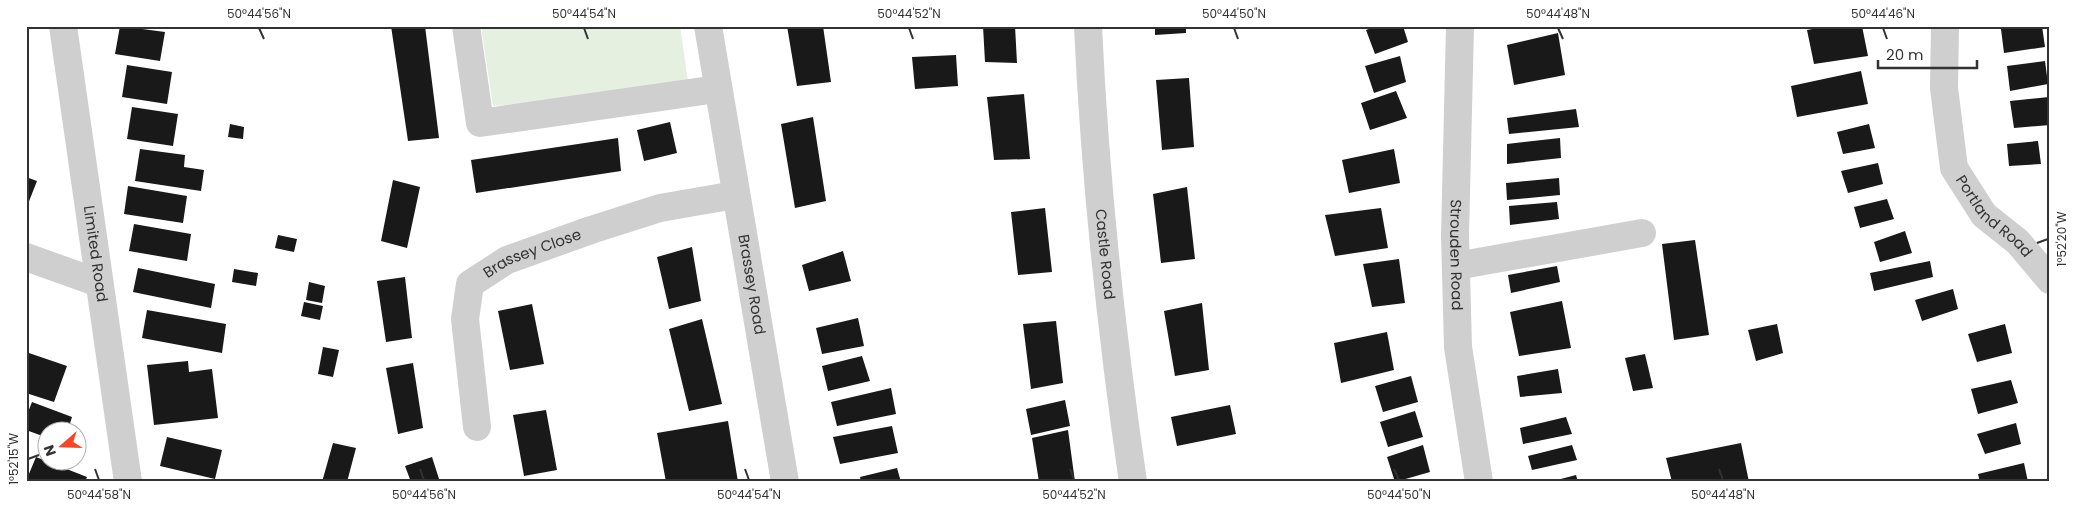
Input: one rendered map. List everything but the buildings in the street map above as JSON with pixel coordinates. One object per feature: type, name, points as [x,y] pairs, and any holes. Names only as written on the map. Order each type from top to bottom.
[{"type":"street","name":"Limited Road","points":[[63,26],[128,482]]},
{"type":"street","points":[[466,26],[480,123],[717,89]]},
{"type":"street","name":"Brassey Road","points":[[708,26],[717,89],[785,482]]},
{"type":"street","name":"Castle Road","points":[[1088,26],[1090,85],[1114,351],[1133,482]]},
{"type":"street","name":"Strouden Road","points":[[1460,26],[1456,266],[1458,347],[1479,482]]},
{"type":"street","name":"Portland Road","points":[[1945,26],[1944,88],[1954,168],[1984,215],[2018,242],[2050,280]]},
{"type":"street","name":"Brassey Close","points":[[477,427],[465,319],[470,284],[506,260],[591,230],[660,208],[735,194]]},
{"type":"street","points":[[1456,266],[1642,233]]},
{"type":"street","points":[[26,257],[99,282]]},
{"type":"green space","points":[[481,26],[680,26],[689,88],[493,106]]}]
